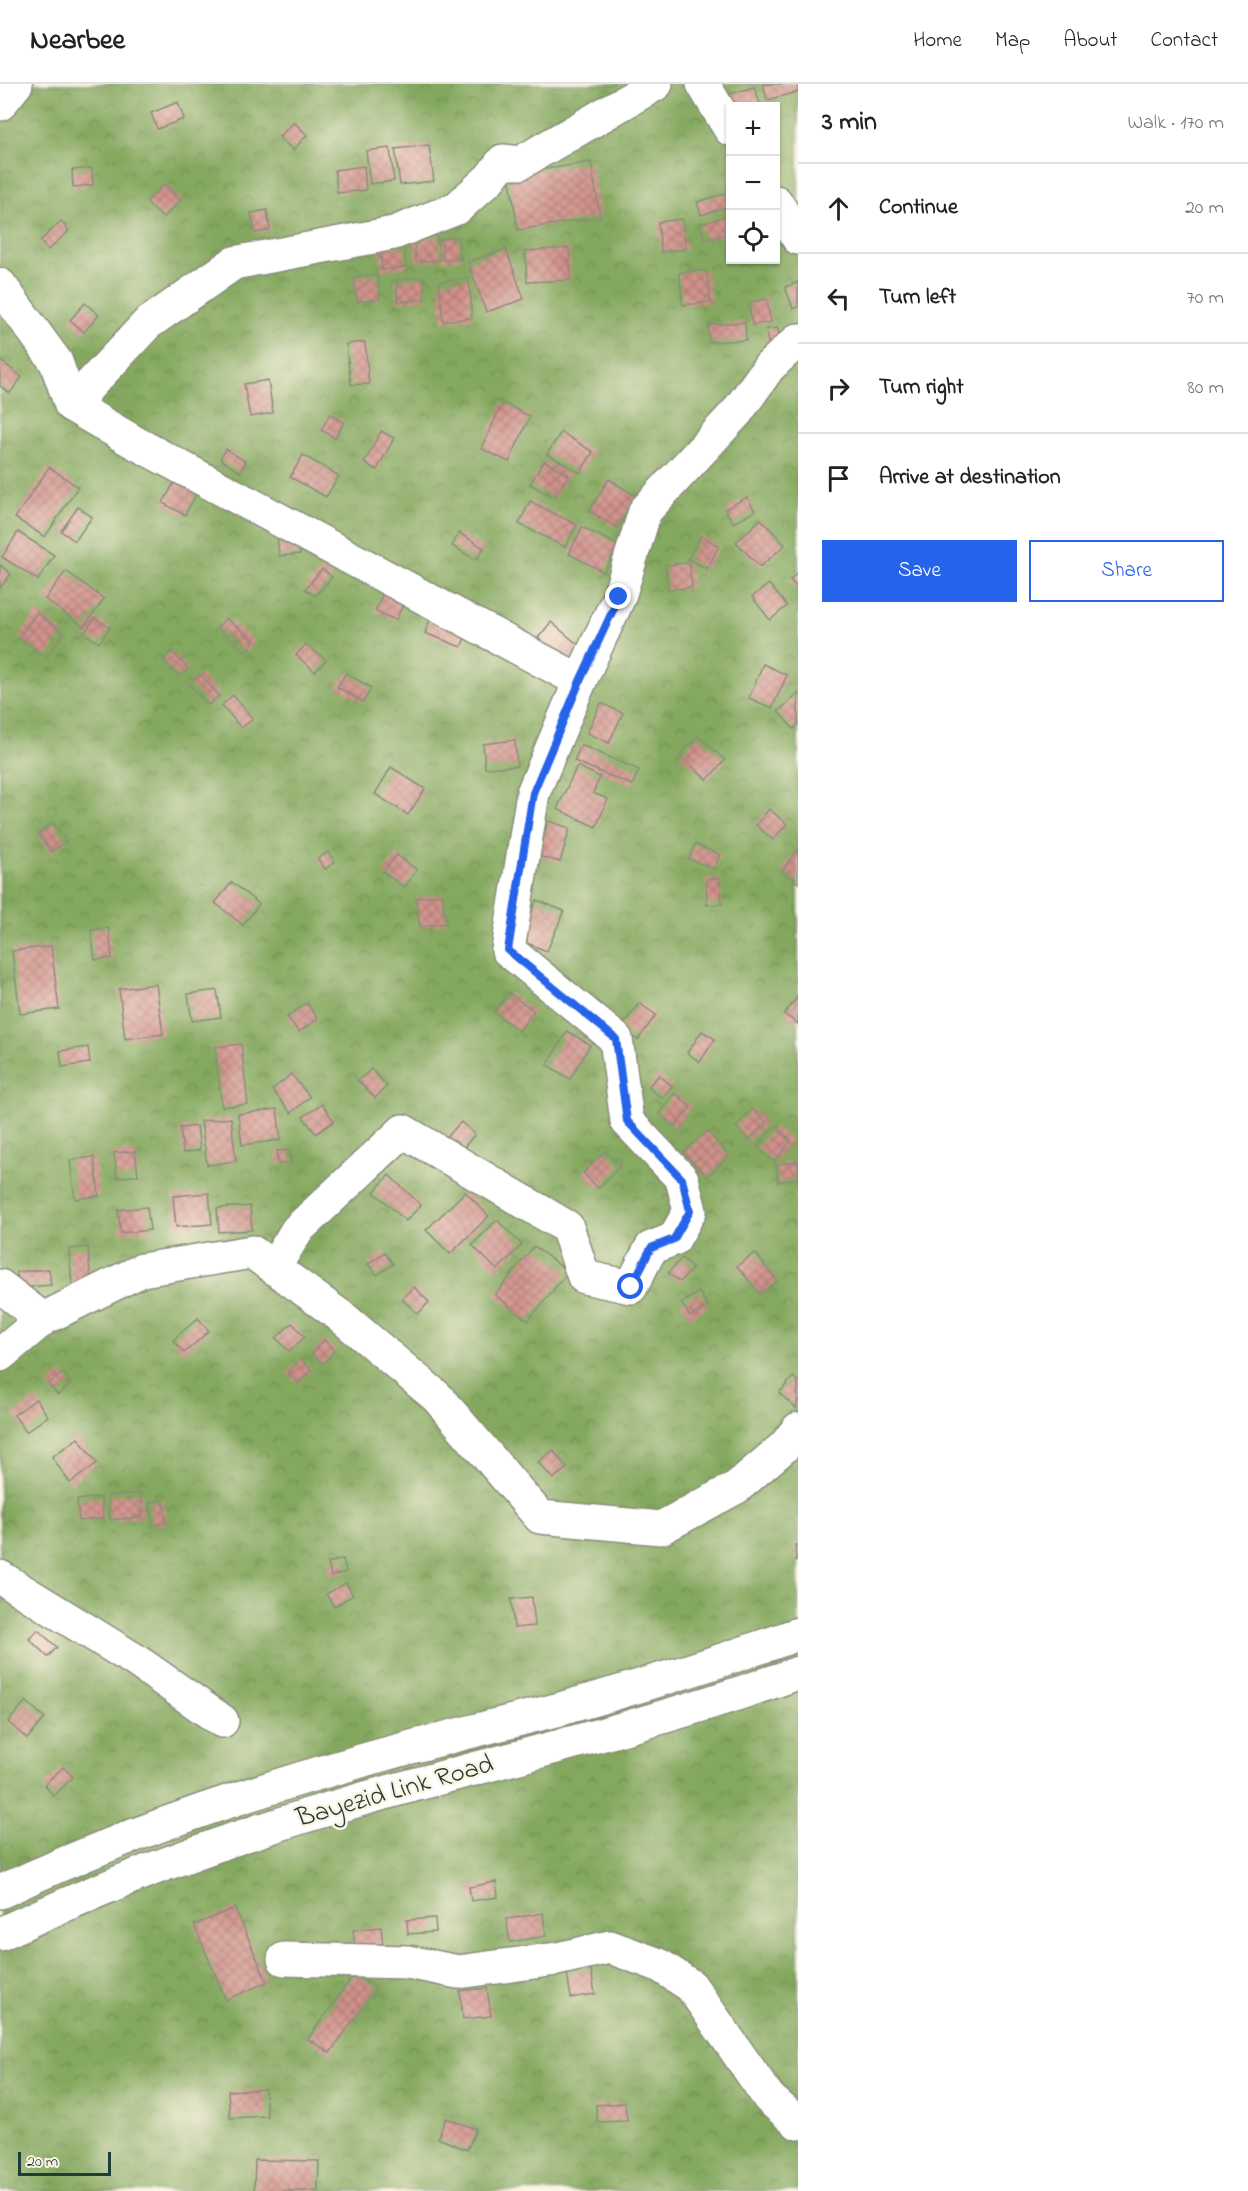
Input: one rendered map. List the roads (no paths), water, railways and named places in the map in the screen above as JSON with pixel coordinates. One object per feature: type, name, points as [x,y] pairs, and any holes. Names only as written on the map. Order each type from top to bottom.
[{"type":"street","points":[[0,104],[16,84]]},
{"type":"street","points":[[71,405],[147,324],[234,263],[394,233],[457,208],[490,178],[503,161],[520,163],[656,84]]},
{"type":"street","points":[[703,84],[726,122]]},
{"type":"street","points":[[780,209],[798,238]]},
{"type":"street","points":[[0,285],[56,362],[71,405],[134,442],[580,681]]},
{"type":"street","points":[[274,1268],[297,1230],[403,1131],[567,1227],[584,1277],[631,1287],[651,1248],[674,1239],[690,1211],[682,1179],[627,1121],[616,1039],[508,950],[533,793],[580,681],[619,597],[645,512],[737,412],[769,367],[798,340]]},
{"type":"street","points":[[0,1355],[43,1318],[142,1270],[252,1252],[343,1318],[437,1397],[540,1517],[661,1528],[737,1488],[784,1446],[798,1429]]},
{"type":"street","points":[[0,1286],[43,1318]]},
{"type":"street","points":[[0,1577],[135,1660],[222,1721]]},
{"type":"street","name":"Bayezid Link Road","points":[[0,1892],[96,1851],[249,1795],[355,1762],[639,1686],[798,1634]]},
{"type":"street","name":"Bayezid Link Road","points":[[0,1934],[100,1889],[260,1830],[365,1798],[572,1744],[671,1715],[798,1673]]},
{"type":"street","points":[[284,1959],[408,1962],[458,1972],[557,1959],[610,1947],[659,1965],[691,1986],[769,2097],[798,2123]]}]
